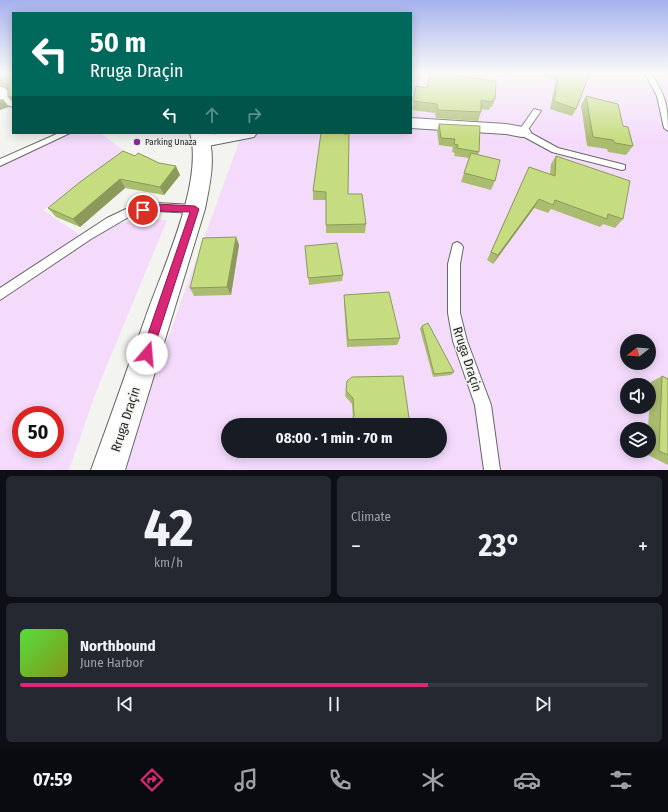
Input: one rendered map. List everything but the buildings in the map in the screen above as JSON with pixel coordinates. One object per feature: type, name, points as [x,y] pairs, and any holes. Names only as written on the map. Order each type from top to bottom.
[{"type":"main road","points":[[4,95],[12,101]]},
{"type":"main road","points":[[412,123],[522,132]]},
{"type":"main road","points":[[204,137],[237,134]]},
{"type":"main road","name":"Rruga Draçin","points":[[108,470],[195,209],[201,184],[204,156],[204,137]]},
{"type":"lane","points":[[660,95],[668,128]]},
{"type":"lane","points":[[537,111],[528,126],[522,132],[555,150],[622,166]]},
{"type":"lane","points":[[0,163],[64,134]]},
{"type":"lane","points":[[0,295],[93,233],[130,212],[156,207],[195,209]]},
{"type":"lane","name":"Rruga Draçin","points":[[457,247],[454,264],[454,313],[460,341],[483,405],[492,470]]},
{"type":"shaded area","points":[[412,95],[668,95],[668,470],[120,470],[239,142],[235,134],[412,134]]},
{"type":"shaded area","points":[[69,134],[101,134],[125,151],[126,155],[81,189],[43,210],[80,235],[0,289],[0,166]]},
{"type":"shaded area","points":[[146,218],[167,220],[96,392],[69,470],[0,470],[0,301],[101,233],[122,223]]},
{"type":"place","name":"Parking Unaza","points":[[137,142]]},
{"type":"route","points":[[143,210],[156,207],[195,209],[147,354]]}]
